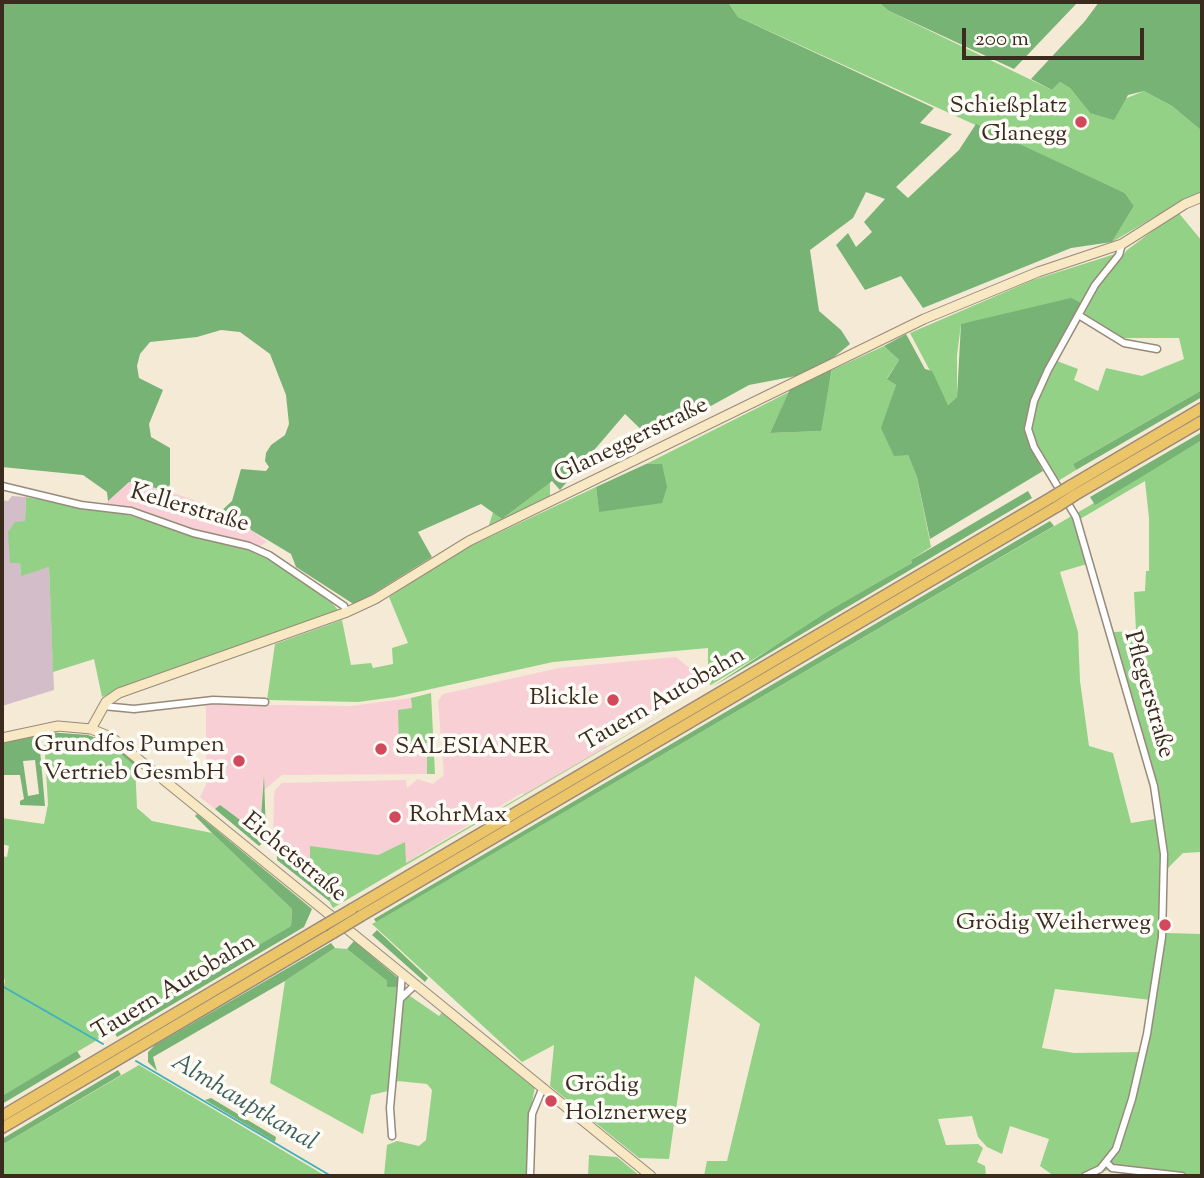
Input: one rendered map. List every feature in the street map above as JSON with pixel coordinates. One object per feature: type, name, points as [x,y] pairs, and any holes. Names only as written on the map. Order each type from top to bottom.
[{"type":"highway","name":"Tauern Autobahn","points":[[1073,491],[1202,408]]},
{"type":"highway","name":"Tauern Autobahn","points":[[2,1116],[119,1053],[1055,501],[1202,421]]},
{"type":"highway","name":"Tauern Autobahn","points":[[2,1128],[119,1053]]},
{"type":"street","name":"Glaneggerstraße","points":[[90,729],[103,706],[119,693],[347,612],[375,599],[469,541],[924,319],[1038,272],[1122,244],[1185,204],[1202,197]]},
{"type":"street","name":"Pflegerstraße","points":[[1107,1163],[1124,1131],[1147,1034],[1163,931],[1164,854],[1154,786],[1076,517],[1034,447],[1028,429],[1039,390],[1095,285],[1119,255],[1122,244]]},
{"type":"street","points":[[1080,316],[1124,343],[1157,349]]},
{"type":"street","name":"Kellerstraße","points":[[2,486],[81,505],[131,511],[193,533],[249,546],[268,555],[333,598],[344,606],[347,612]]},
{"type":"street","points":[[103,706],[134,709],[213,700],[265,702]]},
{"type":"street","points":[[2,738],[45,727],[90,729]]},
{"type":"street","name":"Eichetstraße","points":[[90,729],[127,748],[651,1176]]},
{"type":"street","points":[[392,1136],[390,1108],[402,973]]},
{"type":"street","points":[[400,999],[416,984]]},
{"type":"street","points":[[530,1176],[532,1114],[542,1087]]},
{"type":"street","points":[[1086,1176],[1107,1163],[1112,1168],[1182,1176]]},
{"type":"shaded area","points":[[129,482],[165,490],[210,506],[219,513],[217,519],[247,521],[251,530],[267,542],[251,551],[146,519],[105,511],[108,501]]},
{"type":"shaded area","points":[[12,496],[26,497],[25,522],[11,563],[20,563],[21,575],[49,567],[54,690],[2,706],[2,500],[8,501]]},
{"type":"shaded area","points":[[676,657],[708,683],[605,744],[606,747],[524,795],[522,793],[405,863],[405,842],[378,855],[310,847],[310,873],[283,851],[277,854],[273,850],[274,796],[275,790],[282,783],[406,780],[407,788],[418,779],[433,784],[444,775],[438,701],[443,694],[559,668]]},
{"type":"shaded area","points":[[411,698],[412,708],[400,744],[427,743],[427,774],[282,775],[264,790],[263,777],[260,830],[255,831],[220,806],[215,809],[200,797],[206,785],[206,704],[351,706]]},
{"type":"green space","points":[[2,2],[728,2],[738,17],[934,108],[920,123],[952,134],[896,187],[908,198],[959,150],[976,124],[1125,193],[1134,206],[1112,242],[1071,248],[923,308],[901,276],[865,290],[836,245],[848,233],[856,247],[872,232],[864,222],[885,199],[866,192],[853,218],[810,250],[819,311],[841,330],[850,344],[834,357],[821,431],[770,433],[796,376],[749,385],[651,439],[625,414],[560,490],[552,481],[502,519],[481,504],[418,532],[432,557],[355,605],[296,567],[291,554],[251,530],[247,521],[235,525],[217,520],[219,513],[232,501],[241,469],[266,471],[269,467],[265,461],[266,453],[271,445],[285,435],[289,424],[286,395],[270,354],[240,332],[221,330],[197,337],[150,342],[140,354],[137,366],[139,378],[163,390],[149,424],[151,437],[170,448],[170,485],[165,490],[129,482],[108,501],[107,492],[83,475],[2,467]]},
{"type":"green space","name":"Schießplatz Glanegg","points":[[728,2],[878,2],[889,11],[1052,90],[1060,82],[1070,88],[1090,113],[1144,91],[1172,106],[1202,131],[1202,192],[1112,242],[1134,206],[1125,193],[738,17]]},
{"type":"green space","points":[[878,2],[1078,2],[1014,69],[889,11]]},
{"type":"green space","points":[[1099,2],[1202,2],[1202,131],[1172,106],[1144,91],[1128,95],[1114,120],[1090,113],[1070,88],[1060,82],[1052,90],[1031,79]]},
{"type":"green space","points":[[1178,212],[1202,241],[1202,390],[1073,464],[1076,470],[1058,481],[1036,445],[1031,426],[1038,399],[1057,361],[1078,369],[1074,380],[1098,391],[1106,368],[1142,376],[1184,359],[1179,338],[1121,338],[1083,316],[1098,286],[1127,250]]},
{"type":"green space","points":[[1115,254],[1095,280],[1083,304],[961,324],[957,355],[957,397],[948,405],[910,333],[1033,280]]},
{"type":"green space","points":[[1071,298],[1083,304],[1030,406],[1026,420],[1029,445],[1043,471],[930,539],[917,477],[908,455],[894,456],[881,428],[896,385],[887,379],[899,360],[884,346],[906,334],[925,369],[932,371],[948,405],[957,397],[961,324]]},
{"type":"green space","points":[[884,346],[899,360],[887,378],[896,385],[882,428],[894,455],[908,455],[917,477],[931,547],[911,560],[912,563],[711,685],[708,683],[708,648],[553,662],[395,697],[358,702],[267,700],[275,644],[342,620],[351,665],[371,663],[373,668],[393,664],[392,648],[408,643],[389,597],[427,572],[458,552],[596,487],[599,512],[662,464],[646,464],[789,392],[770,433],[820,431],[832,370]]},
{"type":"green space","points":[[1202,390],[1202,397],[1076,470],[1073,464]]},
{"type":"green space","points":[[1202,432],[1202,440],[1095,505],[1090,497]]},
{"type":"green space","points":[[1202,440],[1202,852],[1183,853],[1166,870],[1167,933],[1202,934],[1202,1176],[1160,1176],[1117,1167],[1090,1176],[1054,1176],[1040,1166],[1049,1139],[1010,1126],[1002,1154],[987,1147],[978,1137],[972,1116],[938,1119],[946,1145],[978,1144],[983,1148],[977,1162],[985,1166],[986,1176],[704,1176],[707,1161],[727,1161],[760,1024],[695,976],[669,1159],[639,1158],[550,1086],[554,1045],[522,1062],[372,924]],"holes":[[[1145,481],[1149,518],[1149,571],[1146,571],[1145,591],[1134,592],[1136,631],[1113,632],[1156,785],[1161,818],[1131,823],[1113,753],[1089,746],[1080,681],[1078,632],[1060,572],[1087,564],[1075,522]],[[1055,989],[1151,1000],[1141,1052],[1074,1053],[1042,1048]]]},
{"type":"green space","points":[[646,464],[662,464],[667,487],[662,503],[599,512],[596,487]]},
{"type":"green space","points":[[550,482],[550,500],[492,527],[489,525],[493,512],[502,519]]},
{"type":"green space","points":[[1028,491],[1032,498],[712,687],[827,612]]},
{"type":"green space","points":[[26,497],[124,514],[251,551],[272,561],[328,598],[338,610],[102,697],[94,659],[53,672],[49,567],[21,576],[20,563],[10,563],[8,532],[15,522],[25,521]]},
{"type":"green space","points":[[1050,521],[1054,526],[376,922],[374,919]]},
{"type":"green space","points":[[431,693],[435,774],[427,774],[427,743],[399,744],[398,710],[412,708],[411,698]]},
{"type":"green space","points":[[687,700],[333,908],[329,901],[334,893],[310,873],[310,846],[378,855],[405,842],[406,863]]},
{"type":"green space","points":[[48,732],[88,735],[108,742],[136,762],[135,766],[121,754],[88,740],[39,739],[45,806],[20,805],[20,801],[24,799],[20,775],[2,775],[2,743]],"holes":[[[35,760],[39,794],[28,796],[23,761]]]},
{"type":"green space","points":[[44,737],[99,741],[135,763],[137,808],[152,821],[212,833],[292,909],[291,926],[2,1096],[2,997],[5,980],[2,977],[2,856],[7,857],[9,846],[2,844],[2,818],[44,824],[48,804]]},
{"type":"green space","points":[[264,776],[266,836],[259,846],[215,809],[220,805],[255,831],[260,830]]},
{"type":"green space","points":[[197,814],[312,909],[304,927],[117,1037],[113,1030],[291,926],[292,909],[195,816]]},
{"type":"green space","points":[[283,851],[335,893],[329,901],[277,860],[277,854]]},
{"type":"green space","points":[[377,930],[428,978],[425,982],[372,935]]},
{"type":"green space","points":[[354,941],[398,978],[397,987],[387,987],[387,981],[347,949]]},
{"type":"green space","points":[[331,943],[335,948],[285,981],[153,1057],[157,1071],[148,1062],[148,1052],[155,1045]]},
{"type":"green space","points":[[335,948],[347,949],[387,981],[388,987],[397,987],[439,1016],[443,1011],[535,1087],[531,1108],[528,1176],[384,1176],[387,1145],[397,1141],[419,1146],[426,1140],[432,1090],[427,1084],[398,1081],[388,1091],[371,1095],[363,1134],[270,1083],[285,981]]},
{"type":"green space","points":[[77,1051],[81,1057],[2,1104],[2,1096]]},
{"type":"green space","points":[[139,1065],[326,1176],[2,1176],[2,1145]]},
{"type":"green space","points":[[118,1070],[121,1075],[2,1145],[2,1139]]},
{"type":"green space","points":[[211,1098],[276,1137],[275,1142],[205,1100]]},
{"type":"green space","points":[[589,1155],[617,1157],[640,1176],[588,1176]]},
{"type":"waterway","points":[[2,986],[103,1044]]},
{"type":"waterway","name":"Almhauptkanal","points":[[136,1061],[331,1176]]},
{"type":"place","name":"Schießplatz Glanegg","points":[[1081,122]]},
{"type":"place","name":"Blickle","points":[[613,700]]},
{"type":"place","name":"SALESIANER","points":[[381,749]]},
{"type":"place","name":"Grundfos Pumpen Vertrieb GesmbH","points":[[239,761]]},
{"type":"place","name":"RohrMax","points":[[395,817]]},
{"type":"place","name":"Grödig Weiherweg","points":[[1165,925]]},
{"type":"place","name":"Grödig Holznerweg","points":[[551,1101]]}]
